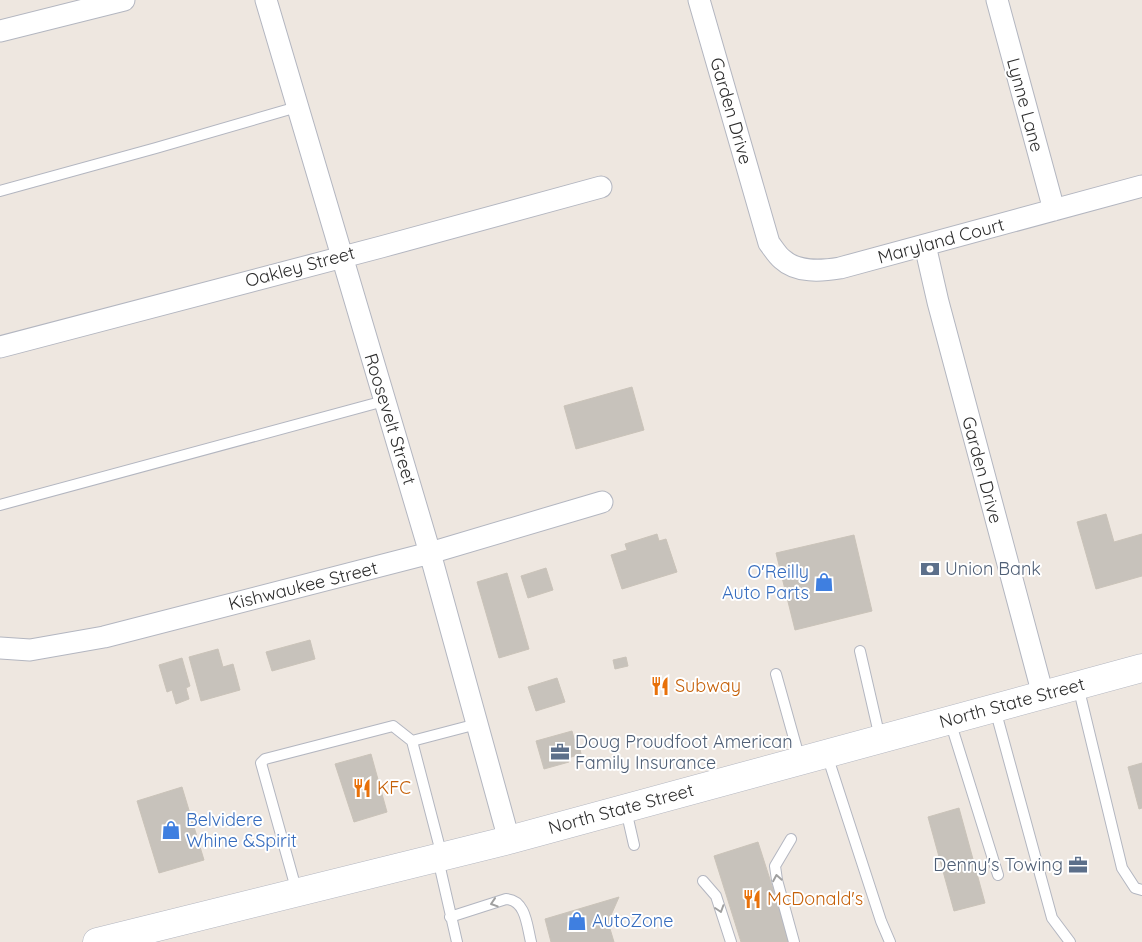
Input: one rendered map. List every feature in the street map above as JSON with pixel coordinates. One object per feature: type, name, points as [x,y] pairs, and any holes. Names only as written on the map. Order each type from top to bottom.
[{"type":"main road","name":"North State Street","points":[[108,941],[509,840],[1142,668]]},
{"type":"street","points":[[0,31],[124,0]]},
{"type":"street","name":"Roosevelt Street","points":[[266,0],[430,553],[509,840]]},
{"type":"street","name":"Garden Drive","points":[[699,0],[763,222]]},
{"type":"street","name":"Lynne Lane","points":[[997,0],[1054,210]]},
{"type":"street","name":"Maryland Court","points":[[763,222],[769,243],[781,259],[792,266],[818,271],[840,268],[1142,186]]},
{"type":"street","name":"Oakley Street","points":[[0,347],[381,247],[600,187]]},
{"type":"street","name":"Garden Drive","points":[[925,245],[938,302],[1043,695]]},
{"type":"street","name":"Kishwaukee Street","points":[[0,648],[30,650],[104,637],[430,553],[602,502]]},
{"type":"lane","points":[[0,191],[298,107]]},
{"type":"lane","points":[[0,505],[384,401]]},
{"type":"lane","points":[[860,651],[880,739]]},
{"type":"lane","points":[[776,674],[800,761]]},
{"type":"lane","points":[[1078,685],[1122,868],[1135,888],[1142,890]]},
{"type":"lane","points":[[995,708],[1052,918],[1070,942]]},
{"type":"lane","points":[[949,720],[998,875]]},
{"type":"lane","points":[[412,741],[477,724]]},
{"type":"lane","points":[[297,893],[261,763],[265,759],[393,726],[412,741],[440,858],[450,917],[457,942]]},
{"type":"lane","points":[[827,754],[881,921],[890,942]]},
{"type":"lane","points":[[625,808],[634,845]]},
{"type":"lane","points":[[792,839],[775,866],[794,942]]},
{"type":"lane","points":[[703,881],[716,896],[731,942]]},
{"type":"lane","points":[[450,917],[506,900],[512,900],[522,908],[531,942]]},
{"type":"building","points":[[632,387],[644,430],[576,449],[564,406]]},
{"type":"building","points":[[1106,514],[1114,542],[1142,534],[1142,576],[1096,589],[1077,522]]},
{"type":"building","points":[[657,534],[659,541],[666,539],[677,572],[622,589],[611,555],[627,550],[625,544]]},
{"type":"building","name":"O'Reilly Auto Parts","points":[[854,535],[872,611],[795,630],[776,553]]},
{"type":"building","points":[[546,568],[553,590],[528,598],[521,576]]},
{"type":"building","points":[[507,573],[529,649],[499,658],[477,582]]},
{"type":"building","points":[[310,640],[315,659],[272,671],[266,652]]},
{"type":"building","points":[[218,649],[223,667],[233,664],[240,690],[201,701],[189,657]]},
{"type":"building","points":[[626,657],[628,666],[615,669],[613,660]]},
{"type":"building","points":[[182,658],[190,686],[186,688],[189,699],[176,704],[172,690],[167,692],[159,665]]},
{"type":"building","points":[[557,678],[565,702],[536,711],[528,687]]},
{"type":"building","name":"Doug Proudfoot American Family Insurance","points":[[572,731],[577,749],[580,749],[581,754],[568,758],[569,762],[544,769],[536,741]]},
{"type":"building","name":"KFC","points":[[371,754],[387,812],[354,822],[335,764]]},
{"type":"building","points":[[1142,763],[1142,808],[1139,809],[1128,767]]},
{"type":"building","name":"Belvidere Whine &Spirit","points":[[182,787],[204,860],[159,873],[137,801]]},
{"type":"building","points":[[959,808],[985,903],[954,911],[928,817]]},
{"type":"building","name":"McDonald's","points":[[758,842],[790,942],[741,942],[714,856]]},
{"type":"building","name":"AutoZone","points":[[619,897],[608,922],[614,942],[551,942],[545,919]]},
{"type":"place","name":"Union Bank","points":[[930,569]]},
{"type":"place","name":"O'Reilly Auto Parts","points":[[824,582]]},
{"type":"place","name":"Subway","points":[[660,686]]},
{"type":"place","name":"Doug Proudfoot American Family Insurance","points":[[560,752]]},
{"type":"place","name":"KFC","points":[[362,788]]},
{"type":"place","name":"Belvidere Whine &Spirit","points":[[171,830]]},
{"type":"place","name":"Denny's Towing","points":[[1078,865]]},
{"type":"place","name":"McDonald's","points":[[752,899]]},
{"type":"place","name":"AutoZone","points":[[577,921]]}]
